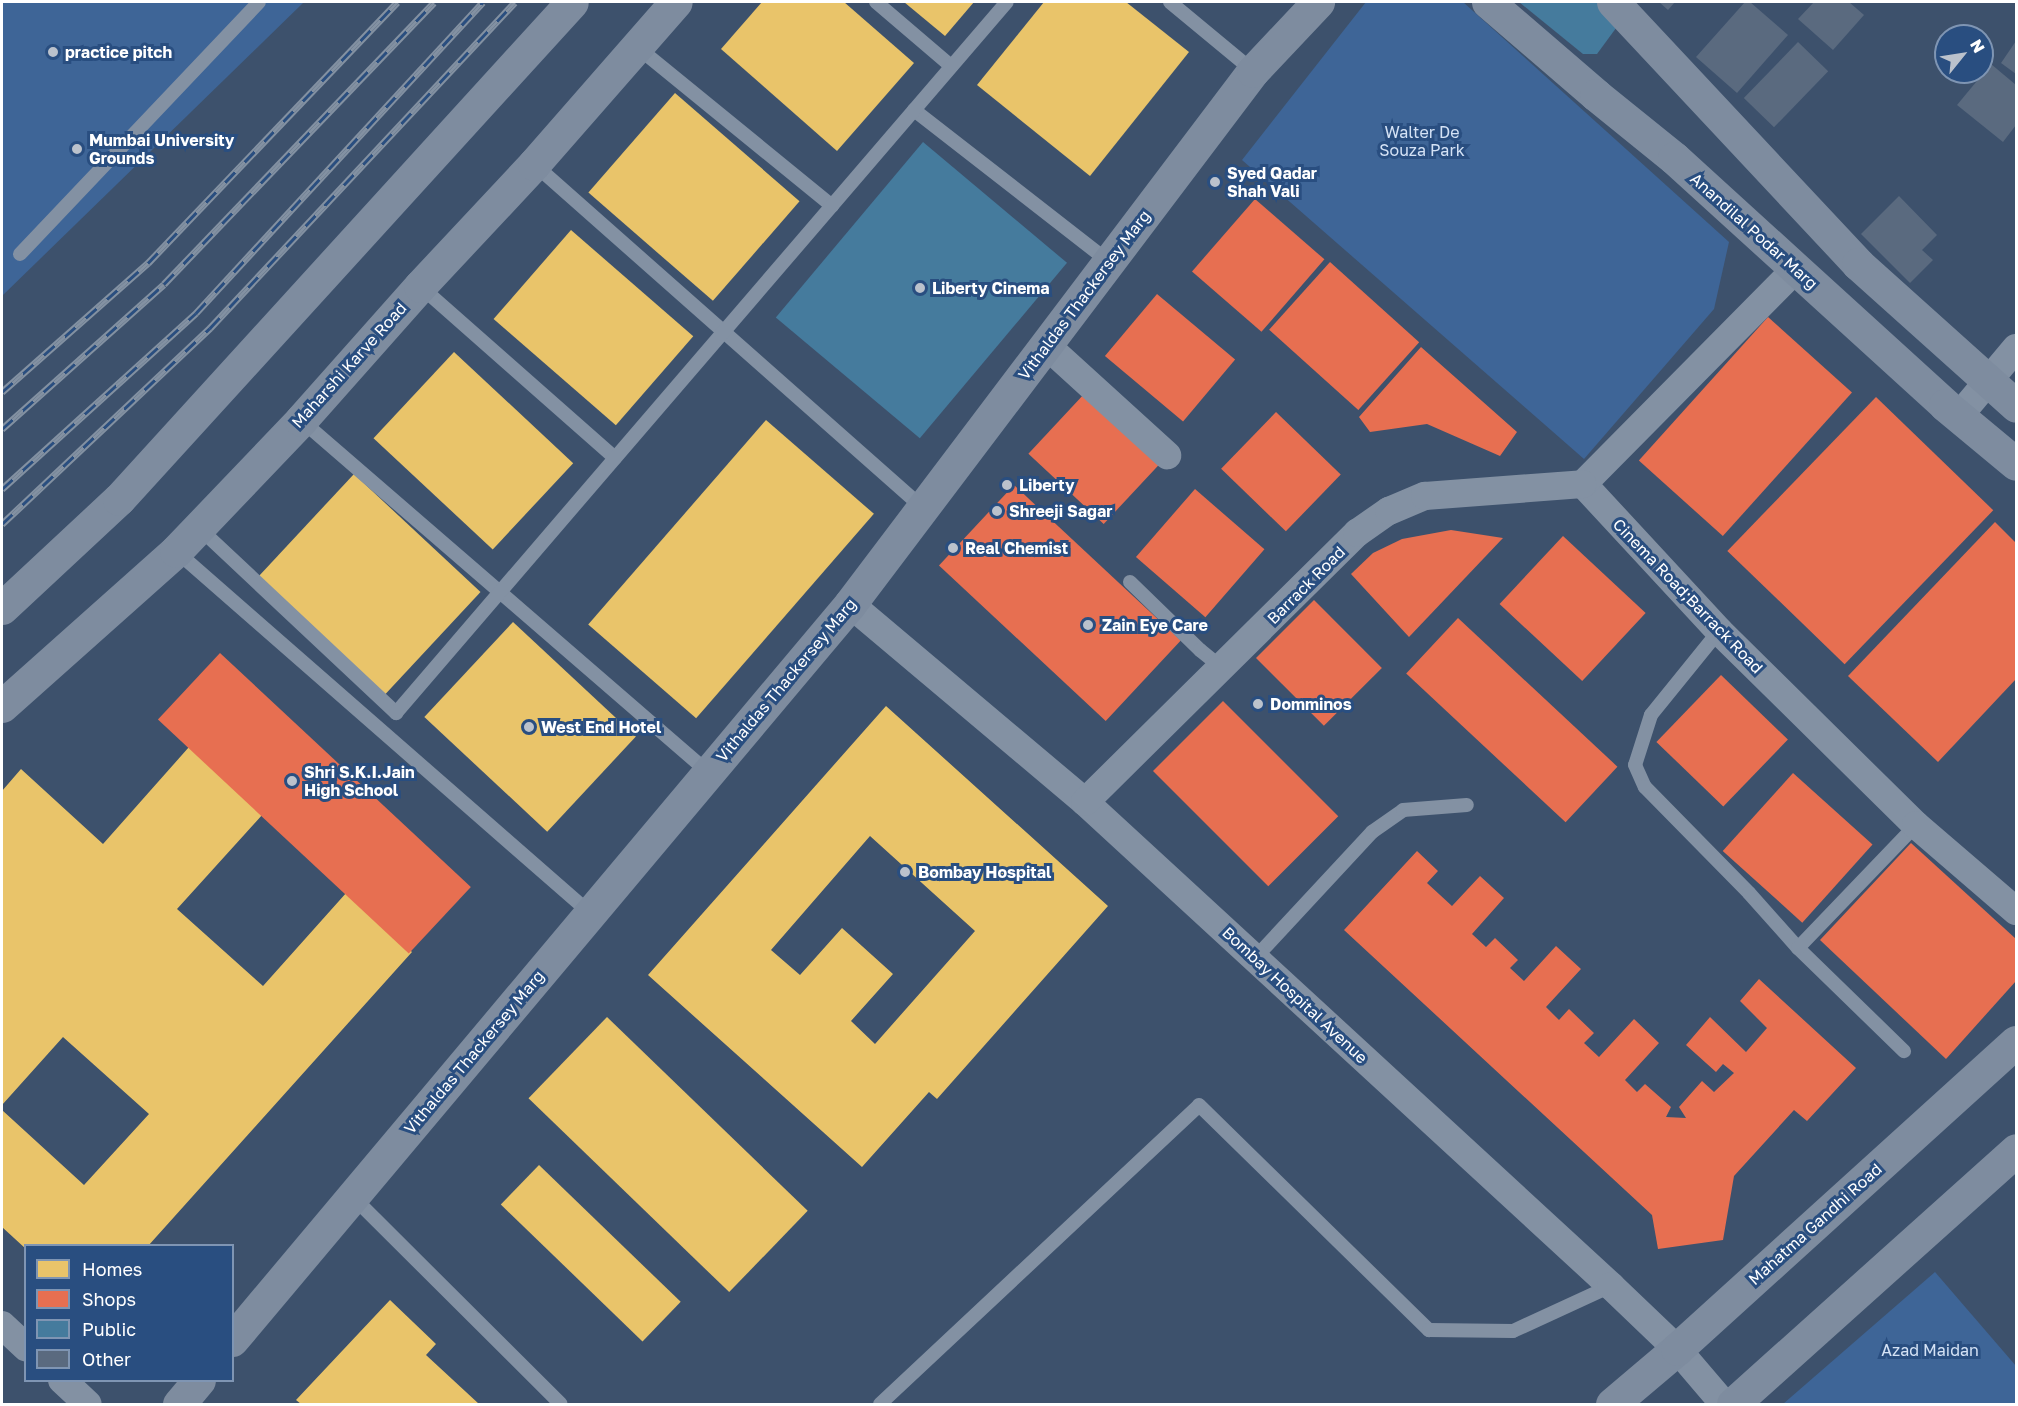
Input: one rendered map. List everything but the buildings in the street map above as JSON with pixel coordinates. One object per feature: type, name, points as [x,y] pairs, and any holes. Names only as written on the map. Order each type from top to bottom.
[{"type":"street","points":[[2,608],[119,499],[572,2]]},
{"type":"street","name":"Maharshi Karve Road","points":[[2,706],[176,551],[301,420],[420,286],[534,164],[676,2]]},
{"type":"street","name":"Vithaldas Thackersey Marg","points":[[234,1338],[850,604],[1253,71],[1318,2]]},
{"type":"street","name":"Anandilal Podar Marg","points":[[1488,2],[1596,95],[1674,158],[1958,417],[2016,464]]},
{"type":"street","points":[[1613,2],[1858,264],[2016,406]]},
{"type":"street","points":[[1583,484],[1796,269]]},
{"type":"street","points":[[1046,345],[1167,455]]},
{"type":"street","points":[[1958,417],[2016,348]]},
{"type":"street","name":"Cinema Road;Barrack Road","points":[[1583,484],[1719,631],[1916,825],[2016,911]]},
{"type":"street","name":"Barrack Road","points":[[1085,802],[1358,533],[1389,512],[1425,496],[1583,484]]},
{"type":"street","name":"Bombay Hospital Avenue","points":[[850,604],[1085,802],[1611,1286],[1677,1349],[1724,1404]]},
{"type":"street","name":"Mahatma Gandhi Road","points":[[1612,1404],[1677,1349],[2016,1042]]},
{"type":"street","points":[[1732,1404],[2016,1150]]},
{"type":"street","points":[[2,1325],[24,1345]]},
{"type":"street","points":[[64,1382],[88,1404]]},
{"type":"street","points":[[179,1404],[197,1382]]},
{"type":"lane","points":[[20,254],[259,2]]},
{"type":"lane","points":[[876,2],[951,66]]},
{"type":"lane","points":[[197,527],[396,713],[1007,2]]},
{"type":"lane","points":[[1170,2],[1253,71]]},
{"type":"lane","points":[[636,46],[832,206]]},
{"type":"lane","points":[[914,110],[1109,262]]},
{"type":"lane","points":[[534,164],[923,508]]},
{"type":"lane","points":[[420,286],[615,458]]},
{"type":"lane","points":[[301,420],[708,772]]},
{"type":"lane","points":[[176,551],[591,913]]},
{"type":"lane","points":[[1130,582],[1200,650],[1222,668]]},
{"type":"lane","points":[[1719,631],[1651,716],[1635,765],[1645,787],[1749,893],[1798,948],[1904,1051]]},
{"type":"lane","points":[[1255,958],[1372,832],[1403,810],[1467,805]]},
{"type":"lane","points":[[1798,948],[1916,825]]},
{"type":"lane","points":[[880,1404],[1199,1105],[1429,1330],[1514,1332],[1611,1286]]},
{"type":"lane","points":[[352,1197],[561,1404]]},
{"type":"green space","name":"Mumbai University Grounds","points":[[2,2],[304,2],[2,296]]},
{"type":"green space","name":"Walter De Souza Park","points":[[1366,2],[1463,2],[1729,242],[1714,309],[1584,459],[1242,160]]},
{"type":"green space","name":"Azad Maidan","points":[[1935,1272],[2016,1366],[2016,1404],[1783,1404]]},
{"type":"railway","points":[[2,392],[148,263],[397,2]]},
{"type":"railway","points":[[2,429],[164,284],[434,2]]},
{"type":"railway","points":[[2,489],[196,313],[483,2]]},
{"type":"railway","points":[[2,524],[210,328],[515,2]]},
{"type":"place","name":"practice pitch","points":[[53,52]]},
{"type":"place","name":"Mumbai University Grounds","points":[[77,149]]},
{"type":"place","name":"Syed Qadar Shah Vali","points":[[1215,182]]},
{"type":"place","name":"Liberty Cinema","points":[[920,288]]},
{"type":"place","name":"Liberty","points":[[1007,485]]},
{"type":"place","name":"Shreeji Sagar","points":[[997,511]]},
{"type":"place","name":"Real Chemist","points":[[953,548]]},
{"type":"place","name":"Zain Eye Care","points":[[1088,625]]},
{"type":"place","name":"Domminos","points":[[1258,704]]},
{"type":"place","name":"West End Hotel","points":[[529,727]]},
{"type":"place","name":"Shri S.K.I.Jain High School","points":[[292,781]]},
{"type":"place","name":"Bombay Hospital","points":[[905,872]]}]
